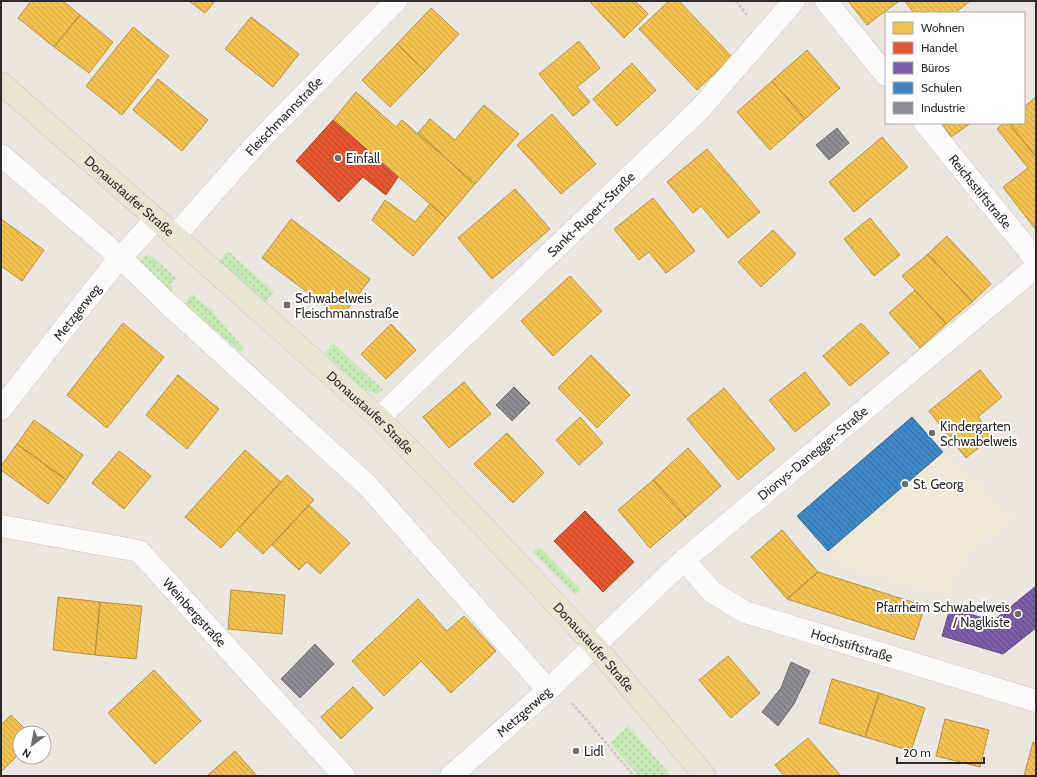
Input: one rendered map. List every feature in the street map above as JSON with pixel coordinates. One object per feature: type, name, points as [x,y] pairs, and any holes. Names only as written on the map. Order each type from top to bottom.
[{"type":"main road","name":"Donaustaufer Straße","points":[[1,83],[156,218],[379,418],[471,513],[594,645],[705,776]]},
{"type":"street","name":"Fleischmannstraße","points":[[175,236],[255,145],[396,1]]},
{"type":"street","name":"Sankt-Rupert-Straße","points":[[379,418],[701,108],[794,1]]},
{"type":"street","points":[[826,1],[885,74]]},
{"type":"street","name":"Reichsstiftstraße","points":[[926,124],[1036,260]]},
{"type":"street","points":[[1,155],[121,258],[165,301],[368,486],[551,687]]},
{"type":"street","name":"Metzgerweg","points":[[1,409],[121,258],[156,218]]},
{"type":"street","name":"Dionys-Danegger-Straße","points":[[594,645],[684,560],[1036,267]]},
{"type":"street","name":"Weinbergstraße","points":[[1,526],[139,551],[344,776]]},
{"type":"street","name":"Hochstiftstraße","points":[[684,560],[712,592],[745,612],[1036,701]]},
{"type":"street","name":"Metzgerweg","points":[[450,776],[551,687],[594,645]]},
{"type":"path","points":[[551,687],[634,776]]},
{"type":"shaded area","name":"St. Georg","points":[[912,417],[943,452],[1012,519],[971,550],[944,594],[839,563],[797,516]]},
{"type":"green space","points":[[228,251],[274,292],[264,303],[218,262]]},
{"type":"green space","points":[[150,255],[176,278],[171,284],[173,290],[167,298],[139,261],[144,256]]},
{"type":"green space","points":[[192,294],[212,311],[244,349],[241,352],[205,322],[200,328],[180,310]]},
{"type":"green space","points":[[333,343],[383,390],[377,394],[362,389],[325,354]]},
{"type":"green space","points":[[539,547],[581,590],[575,595],[533,552]]},
{"type":"green space","points":[[628,726],[671,776],[639,776],[610,743]]},
{"type":"building: Wohnen","points":[[31,1],[63,1],[80,15],[54,47],[18,18]]},
{"type":"building: Wohnen","points":[[189,1],[215,1],[205,13]]},
{"type":"building: Wohnen","points":[[593,1],[635,1],[648,14],[624,38],[591,3]]},
{"type":"building: Wohnen","points":[[669,1],[679,1],[732,57],[697,90],[639,29]]},
{"type":"building: Wohnen","points":[[848,1],[899,1],[867,25]]},
{"type":"building: Wohnen","points":[[905,1],[970,1],[956,12],[913,12]]},
{"type":"building: Wohnen","points":[[431,8],[459,34],[425,71],[397,44]]},
{"type":"building: Wohnen","points":[[80,15],[113,42],[89,73],[54,47]]},
{"type":"building: Wohnen","points":[[251,17],[299,54],[273,87],[225,49]]},
{"type":"building: Wohnen","points":[[133,27],[169,56],[122,115],[86,86]]},
{"type":"building: Wohnen","points":[[579,41],[600,68],[577,87],[590,102],[573,116],[539,74]]},
{"type":"building: Wohnen","points":[[397,44],[425,71],[390,107],[362,80]]},
{"type":"building: Wohnen","points":[[807,50],[840,88],[805,119],[772,81]]},
{"type":"building: Wohnen","points":[[632,63],[656,90],[617,126],[593,99]]},
{"type":"building: Wohnen","points":[[158,79],[208,120],[182,151],[133,110]]},
{"type":"building: Wohnen","points":[[772,81],[805,119],[770,150],[737,112]]},
{"type":"building: Wohnen","points":[[356,92],[396,127],[402,120],[475,184],[446,218],[333,120]]},
{"type":"building: Wohnen","points":[[1036,97],[1036,157],[1010,124],[1025,124],[1025,106]]},
{"type":"building: Wohnen","points":[[484,105],[519,134],[475,184],[418,133],[430,119],[455,140]]},
{"type":"building: Wohnen","points":[[552,114],[596,164],[561,194],[517,145]]},
{"type":"building: Wohnen","points":[[943,124],[970,124],[951,137]]},
{"type":"building: Wohnen","points":[[1003,124],[1010,124],[1036,157],[1036,230],[1003,187],[1028,168],[997,129]]},
{"type":"building: Wohnen","points":[[882,137],[908,167],[854,212],[829,182]]},
{"type":"building: Wohnen","points":[[707,149],[760,212],[728,238],[701,206],[693,213],[667,182]]},
{"type":"building: Wohnen","points":[[515,189],[550,229],[492,279],[458,238]]},
{"type":"building: Wohnen","points":[[653,198],[695,251],[666,273],[649,252],[639,260],[614,229]]},
{"type":"building: Wohnen","points":[[385,200],[415,222],[430,204],[446,218],[413,256],[372,220]]},
{"type":"building: Wohnen","points":[[870,218],[900,255],[874,276],[844,239]]},
{"type":"building: Wohnen","points":[[1,219],[44,250],[22,281],[1,266]]},
{"type":"building: Wohnen","points":[[291,219],[370,279],[341,318],[262,258]]},
{"type":"building: Wohnen","points":[[773,230],[796,254],[761,287],[738,262]]},
{"type":"building: Wohnen","points":[[947,236],[991,284],[972,302],[928,254]]},
{"type":"building: Wohnen","points":[[928,254],[972,302],[946,324],[902,276]]},
{"type":"building: Wohnen","points":[[570,276],[602,311],[553,356],[521,321]]},
{"type":"building: Wohnen","points":[[915,290],[946,324],[920,348],[889,313]]},
{"type":"building: Wohnen","points":[[123,323],[164,357],[107,428],[67,395]]},
{"type":"building: Wohnen","points":[[861,323],[889,353],[850,386],[823,356]]},
{"type":"building: Wohnen","points":[[391,324],[416,350],[386,379],[361,354]]},
{"type":"building: Wohnen","points":[[591,355],[630,395],[597,428],[558,388]]},
{"type":"building: Wohnen","points":[[980,370],[1002,397],[978,417],[993,436],[966,458],[929,411]]},
{"type":"building: Wohnen","points":[[805,372],[830,404],[795,432],[769,400]]},
{"type":"building: Wohnen","points":[[178,375],[219,409],[187,449],[146,415]]},
{"type":"building: Wohnen","points":[[464,382],[491,414],[449,448],[423,417]]},
{"type":"building: Wohnen","points":[[724,388],[775,449],[738,480],[687,419]]},
{"type":"building: Wohnen","points":[[580,417],[603,443],[579,465],[556,440]]},
{"type":"building: Wohnen","points":[[34,420],[83,455],[66,480],[17,444]]},
{"type":"building: Wohnen","points":[[507,433],[544,473],[513,503],[474,464]]},
{"type":"building: Wohnen","points":[[17,444],[66,480],[48,504],[1,470],[1,466]]},
{"type":"building: Wohnen","points":[[688,448],[721,486],[686,517],[653,480]]},
{"type":"building: Wohnen","points":[[245,450],[281,482],[221,548],[185,517]]},
{"type":"building: Wohnen","points":[[119,451],[151,476],[124,509],[92,483]]},
{"type":"building: Wohnen","points":[[287,475],[314,500],[263,554],[237,530]]},
{"type":"building: Wohnen","points":[[653,480],[686,517],[650,548],[618,510]]},
{"type":"building: Wohnen","points":[[309,505],[350,543],[320,574],[307,562],[299,570],[272,545]]},
{"type":"building: Wohnen","points":[[782,530],[818,572],[787,599],[751,557]]},
{"type":"building: Wohnen","points":[[818,572],[925,606],[914,640],[787,599]]},
{"type":"building: Wohnen","points":[[231,590],[285,595],[282,634],[228,629]]},
{"type":"building: Wohnen","points":[[58,597],[100,602],[95,655],[53,650]]},
{"type":"building: Wohnen","points":[[418,599],[447,631],[464,616],[496,651],[451,693],[421,661],[384,696],[352,661]]},
{"type":"building: Wohnen","points":[[100,602],[142,606],[136,659],[95,655]]},
{"type":"building: Wohnen","points":[[728,656],[760,693],[731,718],[699,680]]},
{"type":"building: Wohnen","points":[[154,670],[201,721],[155,764],[108,713]]},
{"type":"building: Wohnen","points":[[832,679],[879,693],[865,737],[819,723]]},
{"type":"building: Wohnen","points":[[353,687],[373,708],[341,739],[321,717]]},
{"type":"building: Wohnen","points":[[879,693],[925,708],[911,751],[865,737]]},
{"type":"building: Wohnen","points":[[11,715],[21,725],[12,725],[12,761],[1,772],[1,725]]},
{"type":"building: Wohnen","points":[[945,719],[989,730],[980,767],[936,756]]},
{"type":"building: Wohnen","points":[[808,738],[841,776],[784,776],[775,765]]},
{"type":"building: Wohnen","points":[[1033,742],[1036,743],[1036,776],[1024,776]]},
{"type":"building: Wohnen","points":[[235,751],[257,776],[207,776]]},
{"type":"building: Handel","name":"Einfall","points":[[333,120],[398,177],[386,195],[363,177],[339,202],[296,161]]},
{"type":"building: Handel","points":[[585,511],[634,562],[603,592],[554,541]]},
{"type":"building: Büros","name":"Pfarrheim Schwabelweis / Naglkiste","points":[[1036,586],[1036,628],[1003,654],[942,636],[950,608],[993,621]]},
{"type":"building: Schulen","points":[[912,417],[943,452],[828,551],[797,516]]},
{"type":"building: Industrie","points":[[837,128],[849,143],[829,160],[816,145]]},
{"type":"building: Industrie","points":[[514,387],[530,403],[512,421],[496,405]]},
{"type":"building: Industrie","points":[[315,644],[334,664],[300,698],[281,679]]},
{"type":"building: Industrie","points":[[791,662],[810,671],[794,704],[778,726],[762,712],[781,688]]},
{"type":"place","name":"Einfall","points":[[338,158]]},
{"type":"place","name":"Schwabelweis Fleischmannstraße","points":[[287,305]]},
{"type":"place","name":"Kindergarten Schwabelweis","points":[[932,433]]},
{"type":"place","name":"St. Georg","points":[[905,484]]},
{"type":"place","name":"Pfarrheim Schwabelweis / Naglkiste","points":[[1018,614]]},
{"type":"place","name":"Lidl","points":[[576,751]]}]
